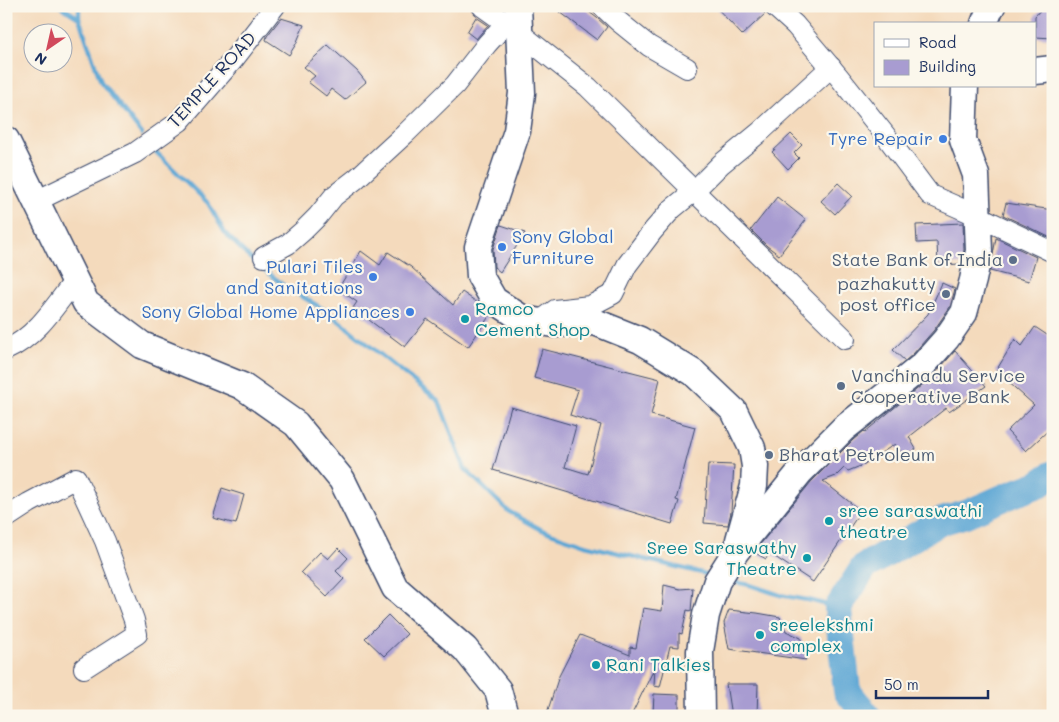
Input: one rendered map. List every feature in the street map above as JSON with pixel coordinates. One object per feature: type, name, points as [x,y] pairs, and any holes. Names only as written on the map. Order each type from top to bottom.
[{"type":"main road","points":[[985,22],[992,6]]},
{"type":"main road","points":[[515,21],[522,93],[517,131],[478,248],[480,276],[494,300],[523,318],[554,324],[595,322],[640,340],[694,373],[734,411],[752,448],[755,466],[754,486],[736,551]]},
{"type":"main road","points":[[1036,71],[1053,69]]},
{"type":"main road","points":[[701,716],[700,652],[706,615],[717,581],[736,551],[800,472],[843,429],[923,365],[946,339],[964,313],[973,280],[978,251],[976,175],[963,140],[965,88]]},
{"type":"main road","points":[[6,140],[86,303],[142,345],[242,386],[296,424],[342,480],[395,588],[465,649],[498,690],[505,716]]},
{"type":"street","name":"TEMPLE ROAD","points":[[36,201],[135,153],[180,121],[234,59],[276,6]]},
{"type":"street","points":[[482,6],[515,21],[588,87],[845,339]]},
{"type":"street","points":[[602,6],[649,46],[687,68]]},
{"type":"street","points":[[774,6],[795,25],[831,67],[930,195],[1053,252]]},
{"type":"street","points":[[264,257],[288,244],[303,232],[334,196],[405,134],[455,85],[487,44],[515,21]]},
{"type":"street","points":[[540,321],[555,310],[590,306],[613,294],[627,265],[672,209],[831,67]]},
{"type":"street","points":[[6,350],[27,337],[43,321],[75,280]]},
{"type":"street","points":[[6,518],[29,503],[76,478],[105,541],[134,620],[137,634],[84,668]]},
{"type":"building","points":[[552,6],[581,6],[607,27],[597,40]]},
{"type":"building","points":[[715,6],[757,6],[765,14],[742,35]]},
{"type":"building","points":[[1044,6],[1053,6],[1053,38],[1036,37],[1035,16]]},
{"type":"building","points":[[476,17],[488,25],[476,39],[467,32]]},
{"type":"building","points":[[281,18],[304,25],[289,55],[266,40]]},
{"type":"building","points":[[328,45],[357,71],[366,82],[345,100],[331,89],[326,96],[308,82],[315,76],[304,67]]},
{"type":"building","points":[[791,134],[802,145],[794,153],[799,158],[788,169],[772,152]]},
{"type":"building","points":[[838,183],[852,196],[835,214],[821,201]]},
{"type":"building","points":[[777,197],[806,220],[779,255],[751,230]]},
{"type":"building","points":[[1006,203],[1053,210],[1053,239],[1003,215]]},
{"type":"building","points":[[963,223],[964,250],[961,264],[938,265],[937,242],[917,243],[916,225]]},
{"type":"building","name":"Sony Global Furniture","points":[[501,225],[525,233],[500,272],[494,267],[493,249]]},
{"type":"building","name":"State Bank of India","points":[[996,238],[1036,257],[1029,281],[990,271]]},
{"type":"building","points":[[361,251],[380,265],[388,252],[411,267],[453,305],[462,292],[478,303],[490,315],[468,347],[427,319],[405,347],[353,308],[357,302],[338,289]]},
{"type":"building","points":[[942,283],[955,289],[950,307],[934,330],[905,361],[893,350],[928,314]]},
{"type":"building","points":[[1035,327],[1053,339],[1053,426],[1026,451],[1007,431],[1034,405],[996,371],[1015,339],[1022,346]]},
{"type":"building","points":[[542,349],[660,379],[651,415],[695,427],[676,500],[679,501],[672,524],[493,470],[511,407],[576,426],[565,467],[588,474],[601,425],[570,415],[578,390],[534,378]]},
{"type":"building","points":[[955,351],[986,386],[949,412],[946,408],[909,437],[916,449],[905,457],[895,444],[863,465],[848,471],[844,468],[836,476],[823,481],[861,511],[813,582],[769,553],[766,559],[754,552],[811,482],[853,440],[933,376]]},
{"type":"building","points":[[708,464],[734,465],[731,512],[728,525],[704,523]]},
{"type":"building","points":[[222,488],[244,495],[236,524],[213,518]]},
{"type":"building","points":[[338,548],[348,558],[336,571],[344,579],[327,597],[301,572],[320,552],[328,559]]},
{"type":"building","points":[[664,585],[680,589],[693,588],[691,611],[687,610],[682,634],[679,633],[679,647],[670,646],[660,687],[654,686],[655,667],[631,716],[546,716],[559,676],[580,635],[630,655],[630,647],[636,648],[643,608],[662,611]]},
{"type":"building","name":"sreelekshmi complex","points":[[729,610],[780,617],[786,631],[801,638],[806,660],[729,649],[724,623]]},
{"type":"building","points":[[388,615],[407,634],[384,656],[365,638]]},
{"type":"building","points":[[726,684],[758,684],[757,716],[731,716]]},
{"type":"building","points":[[654,694],[679,695],[679,714],[653,713]]},
{"type":"waterway","points":[[60,6],[79,18],[101,82],[142,134]]},
{"type":"waterway","points":[[79,6],[79,18]]},
{"type":"waterway","points":[[156,152],[208,203],[225,233],[250,258],[283,285],[328,312],[439,401],[465,469],[508,511],[542,530],[585,545],[706,574]]},
{"type":"waterway","points":[[867,716],[847,691],[838,608],[864,567],[939,522],[966,514],[1039,484],[1053,474]]},
{"type":"waterway","points":[[735,582],[780,595],[838,608]]},
{"type":"place","name":"Tyre Repair","points":[[943,139]]},
{"type":"place","name":"Sony Global Furniture","points":[[502,247]]},
{"type":"place","name":"State Bank of India","points":[[1013,260]]},
{"type":"place","name":"Pulari Tiles and Sanitations","points":[[373,277]]},
{"type":"place","name":"pazhakutty post office","points":[[946,294]]},
{"type":"place","name":"Sony Global Home Appliances","points":[[410,312]]},
{"type":"place","name":"Ramco Cement Shop","points":[[465,319]]},
{"type":"place","name":"Vanchinadu Service Cooperative Bank","points":[[841,386]]},
{"type":"place","name":"Bharat Petroleum","points":[[769,455]]},
{"type":"place","name":"sree saraswathi theatre","points":[[829,521]]},
{"type":"place","name":"Sree Saraswathy Theatre","points":[[807,558]]},
{"type":"place","name":"sreelekshmi complex","points":[[760,635]]},
{"type":"place","name":"Rani Talkies","points":[[596,665]]}]
